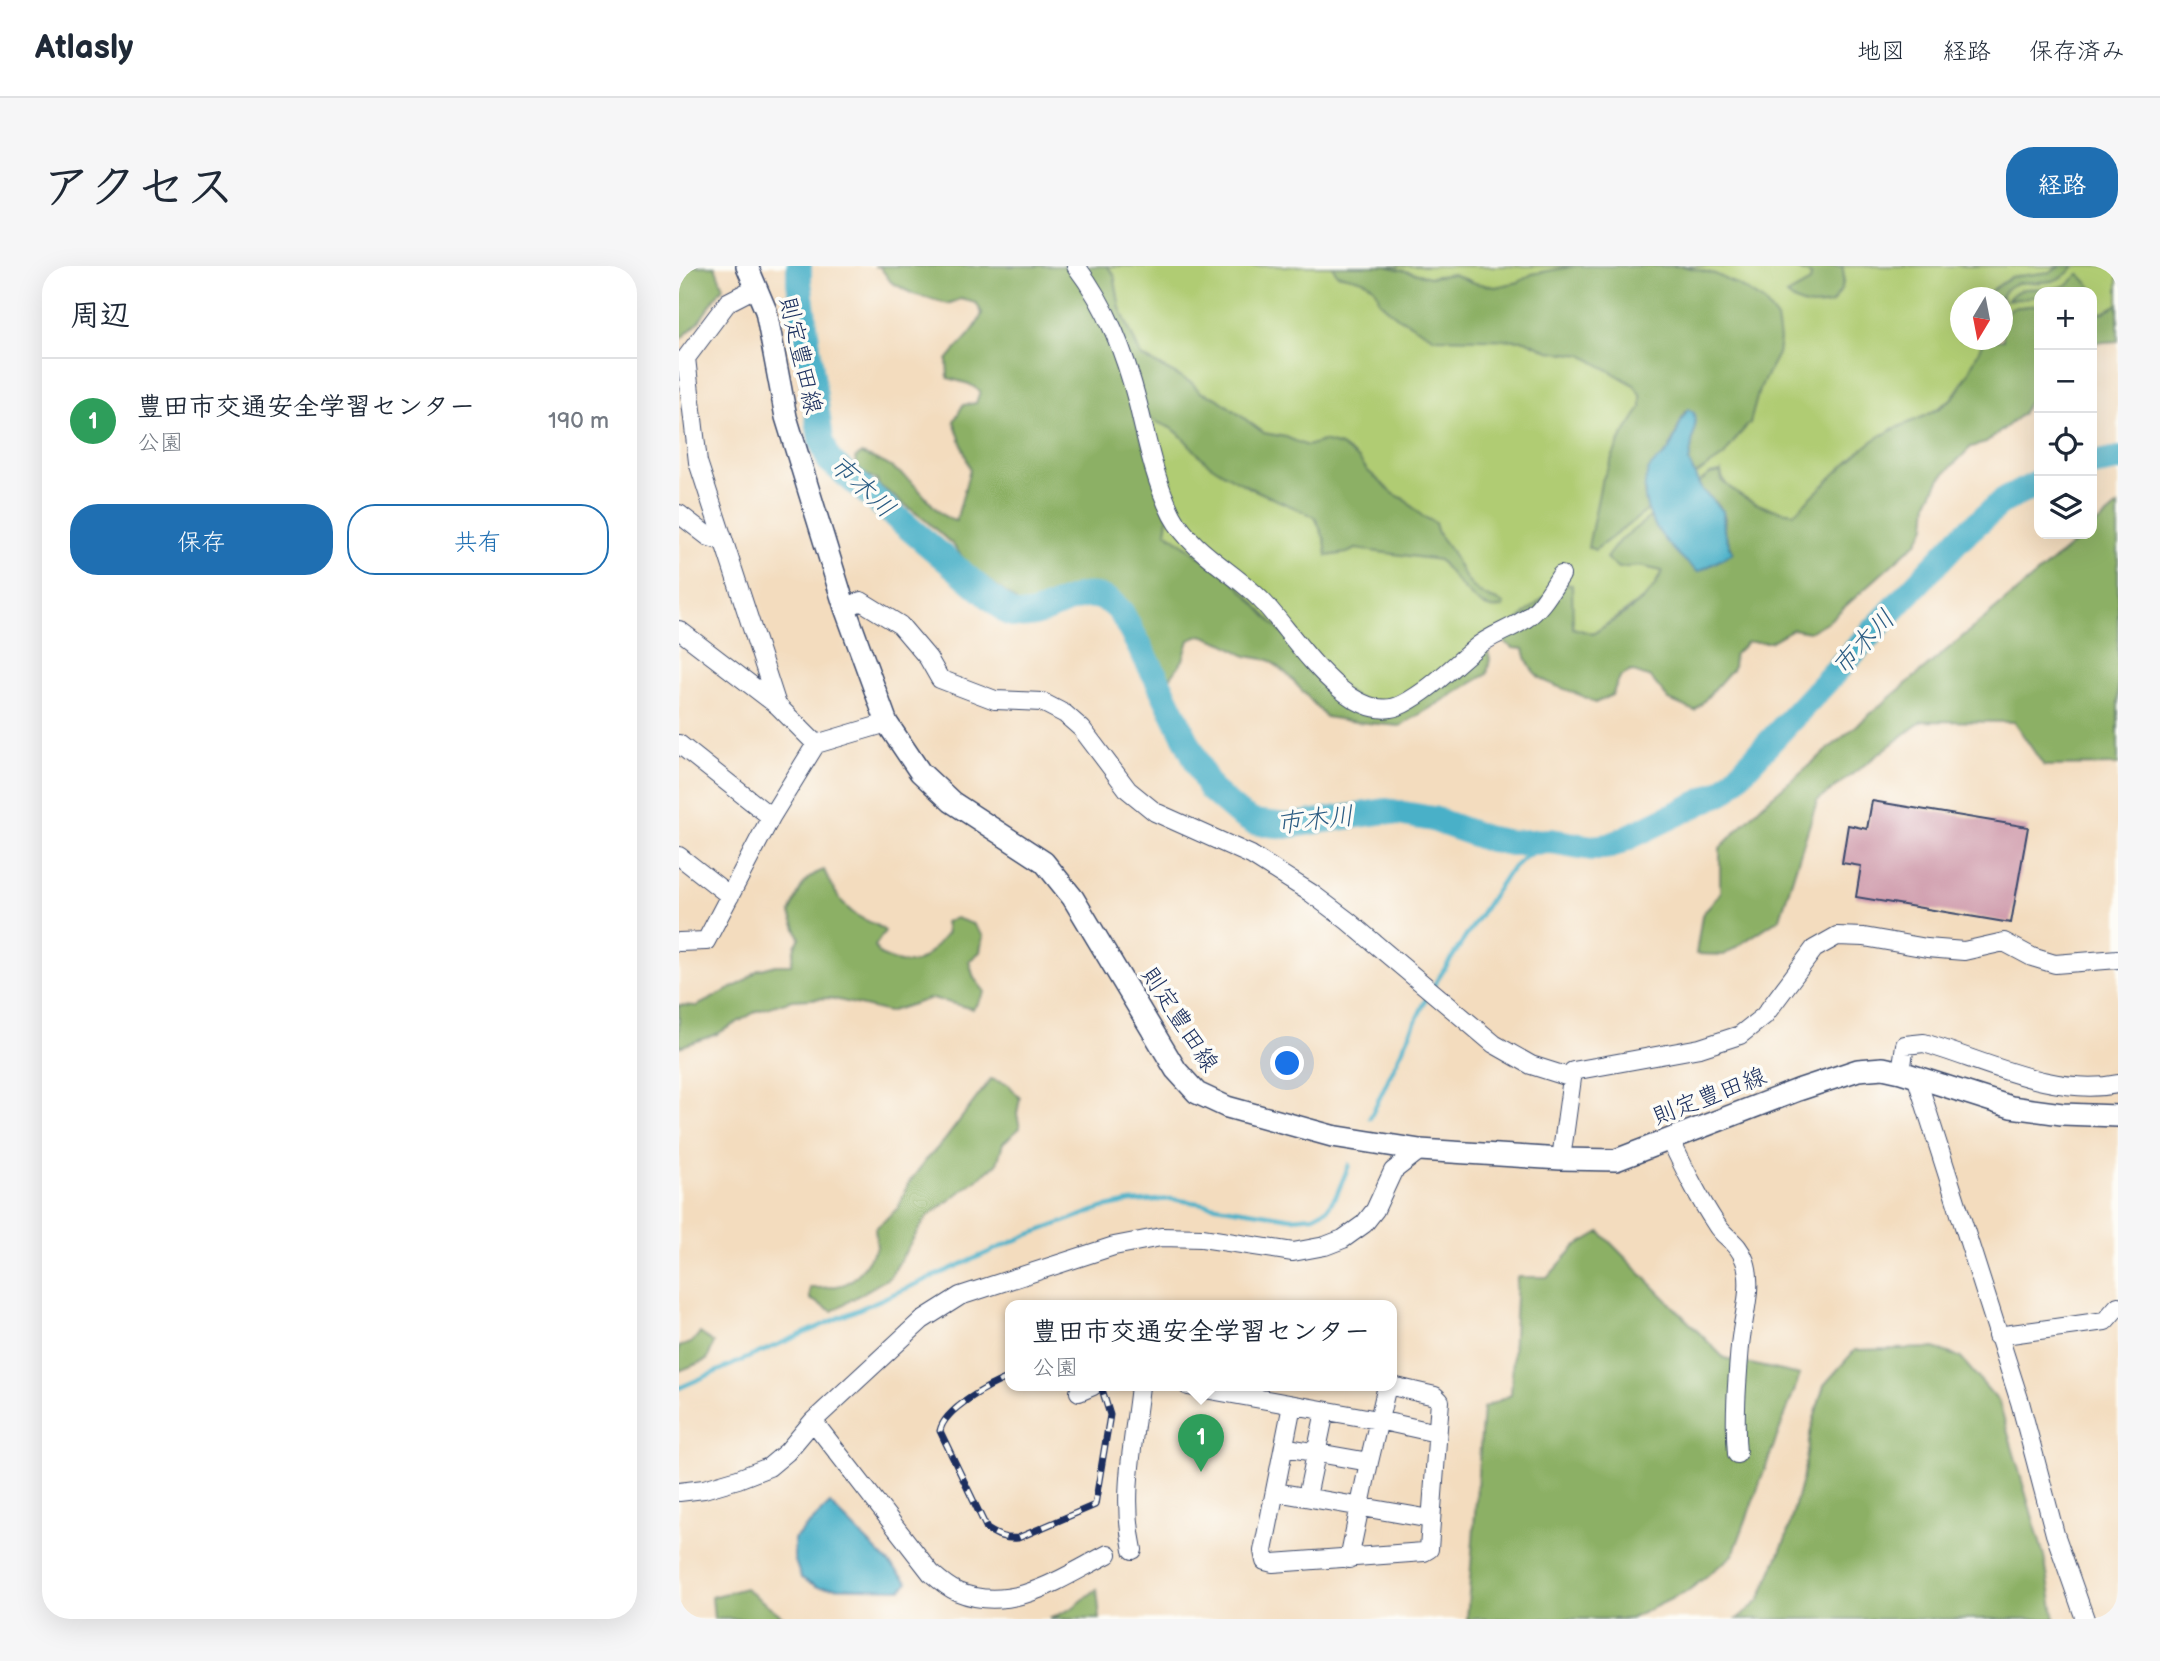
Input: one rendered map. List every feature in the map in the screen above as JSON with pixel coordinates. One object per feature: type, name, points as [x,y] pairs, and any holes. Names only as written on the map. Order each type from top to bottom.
[{"type":"main road","name":"則定豊田線","points":[[747,266],[766,311],[786,417],[845,608],[887,723],[920,772],[952,802],[1044,862],[1073,898],[1176,1070],[1197,1093],[1227,1107],[1332,1136],[1420,1150],[1561,1160],[1616,1160],[1798,1090],[1858,1070],[1883,1068],[2011,1107],[2062,1114],[2118,1116]]},
{"type":"street","points":[[1076,266],[1092,286],[1118,337],[1161,488],[1180,529],[1192,543],[1263,601],[1342,691],[1367,705],[1383,708],[1401,706],[1430,687],[1486,639],[1522,621],[1535,611],[1561,575]]},
{"type":"street","points":[[757,287],[728,302],[682,360],[698,462],[777,705]]},
{"type":"street","points":[[679,514],[709,537],[722,541]]},
{"type":"street","points":[[845,608],[861,601],[900,625],[928,658],[940,679],[995,700],[1042,702],[1065,714],[1082,729],[1128,790],[1155,812],[1251,855],[1311,893],[1494,1044],[1531,1065],[1572,1078]]},
{"type":"street","points":[[679,630],[777,705],[816,744]]},
{"type":"street","points":[[679,942],[706,941],[771,817],[816,744],[887,723]]},
{"type":"street","points":[[679,744],[771,817]]},
{"type":"street","points":[[679,856],[730,896]]},
{"type":"street","points":[[1561,1160],[1573,1072],[1700,1048],[1740,1035],[1764,1016],[1814,949],[1837,936],[1864,937],[1927,948],[1964,951],[2004,942],[2032,957],[2055,964],[2118,959]]},
{"type":"street","points":[[2085,1619],[2055,1534],[2020,1402],[1909,1074],[1905,1045],[1924,1043],[2051,1084],[2100,1088],[2118,1084]]},
{"type":"street","points":[[1670,1139],[1692,1186],[1718,1228],[1736,1243],[1745,1259],[1749,1275],[1740,1347],[1737,1454]]},
{"type":"street","points":[[679,1492],[704,1489],[769,1466],[786,1452],[813,1421],[922,1320],[960,1296],[1114,1246],[1161,1237],[1202,1238],[1293,1252],[1325,1246],[1343,1239],[1364,1224],[1375,1210],[1393,1171],[1420,1150]]},
{"type":"street","points":[[1997,1336],[2105,1321],[2118,1306]]},
{"type":"street","points":[[1292,1405],[1263,1551],[1265,1561],[1273,1563],[1349,1559],[1424,1552],[1430,1545],[1440,1401],[1435,1396],[1397,1387]]},
{"type":"street","points":[[1133,1550],[1126,1501],[1139,1391]]},
{"type":"street","points":[[1215,1391],[1437,1433]]},
{"type":"street","points":[[1349,1559],[1386,1391]]},
{"type":"street","points":[[1307,1497],[1325,1411]]},
{"type":"street","points":[[813,1421],[931,1573],[956,1592],[983,1600],[1018,1597],[1108,1554]]},
{"type":"street","points":[[1284,1447],[1369,1462]]},
{"type":"street","points":[[1276,1492],[1431,1519]]},
{"type":"green space","points":[[679,266],[715,266],[723,287],[697,324],[679,340]]},
{"type":"green space","points":[[874,266],[1070,266],[1099,308],[1168,518],[1166,532],[1235,582],[1328,683],[1383,711],[1487,649],[1490,659],[1487,674],[1400,726],[1356,722],[1326,717],[1287,674],[1269,660],[1246,656],[1202,635],[1189,640],[1183,660],[1170,678],[1162,675],[1121,605],[1103,594],[1076,593],[1037,611],[1018,613],[1016,601],[966,562],[953,545],[925,520],[857,466],[855,458],[861,454],[875,458],[899,472],[937,510],[956,521],[970,469],[954,421],[963,405],[976,403],[980,391],[969,384],[948,378],[947,360],[979,320],[982,313],[976,303],[961,299],[948,304],[913,294],[891,282],[880,267]]},
{"type":"green space","points":[[1070,266],[2118,266],[2118,304],[2102,313],[2097,312],[2097,287],[2034,287],[2034,306],[2013,308],[2013,287],[1950,287],[1950,350],[1979,350],[1969,373],[1951,399],[1922,419],[1892,429],[1794,513],[1773,510],[1750,502],[1731,490],[1721,472],[1683,559],[1618,568],[1640,566],[1662,571],[1651,593],[1593,634],[1573,628],[1498,638],[1431,691],[1367,709],[1186,546],[1166,532]]},
{"type":"green space","points":[[1080,266],[1107,266],[1114,274],[1120,308],[1141,356],[1192,383],[1200,392],[1217,398],[1264,433],[1286,437],[1307,446],[1323,441],[1341,446],[1359,459],[1368,471],[1394,494],[1435,523],[1440,536],[1470,584],[1481,594],[1504,604],[1503,607],[1485,606],[1476,600],[1439,560],[1356,549],[1327,556],[1325,540],[1315,517],[1222,472],[1205,460],[1175,430],[1146,415]]},
{"type":"green space","points":[[1332,266],[1386,266],[1430,277],[1453,274],[1495,287],[1519,282],[1532,274],[1575,266],[1683,266],[1715,274],[1763,301],[1777,319],[1780,340],[1778,354],[1759,390],[1750,423],[1724,456],[1695,475],[1689,462],[1695,425],[1685,411],[1668,452],[1649,470],[1644,491],[1648,510],[1595,550],[1588,547],[1601,483],[1619,442],[1641,408],[1641,396],[1634,385],[1582,355],[1549,351],[1525,340],[1435,338],[1396,316],[1379,301],[1370,284],[1358,278],[1337,274]]},
{"type":"green space","points":[[1789,266],[1842,266],[1844,277],[1840,291],[1831,304],[1813,306],[1798,302],[1787,295],[1810,282],[1811,275]]},
{"type":"green space","points":[[2061,266],[2074,266],[2055,280],[1996,287],[2011,277],[2050,272]]},
{"type":"green space","points":[[2079,274],[2091,287],[2061,287]]},
{"type":"green space","points":[[2034,289],[2034,297],[2013,299],[2013,294]]},
{"type":"green space","points":[[2118,304],[2118,341],[2097,343],[2097,312],[2102,313]]},
{"type":"green space","points":[[2034,306],[2034,392],[2022,414],[1986,443],[1971,447],[1940,478],[1928,502],[1926,526],[1917,542],[1830,620],[1809,632],[1793,629],[1770,642],[1747,642],[1734,655],[1733,668],[1695,711],[1669,700],[1651,678],[1631,671],[1620,677],[1612,695],[1595,703],[1542,679],[1528,663],[1524,649],[1513,648],[1498,638],[1561,582],[1572,585],[1573,628],[1593,634],[1643,600],[1662,571],[1640,566],[1618,568],[1606,558],[1619,541],[1650,517],[1660,533],[1733,552],[1724,531],[1725,517],[1719,505],[1698,483],[1710,474],[1721,472],[1722,481],[1738,494],[1764,507],[1794,513],[1870,443],[1889,431],[1931,413],[1950,400],[1965,379],[1979,350],[2013,350],[2013,308]]},
{"type":"green space","points":[[2118,506],[2118,765],[2044,766],[2014,722],[1922,721],[1817,801],[1780,918],[1724,955],[1696,954],[1702,915],[1720,893],[1720,848],[1763,804],[2079,539],[2097,539],[2097,524]]},
{"type":"green space","points":[[824,870],[833,889],[846,906],[856,915],[885,931],[875,946],[880,955],[892,960],[911,963],[924,957],[947,933],[945,922],[956,918],[973,924],[983,936],[980,952],[969,961],[974,978],[985,992],[973,1009],[932,998],[888,1012],[830,998],[792,1000],[757,1011],[717,1034],[679,1047],[679,1005],[697,1006],[742,983],[758,970],[776,965],[791,965],[795,946],[800,938],[790,914],[798,893],[806,882]]},
{"type":"green space","points":[[991,1079],[1009,1085],[1020,1098],[1017,1114],[1020,1128],[1003,1143],[997,1164],[926,1218],[890,1277],[832,1311],[810,1299],[810,1288],[844,1284],[863,1268],[877,1247],[875,1229],[898,1208],[908,1184]]},
{"type":"green space","points":[[1600,1232],[1724,1358],[1800,1375],[1733,1555],[1688,1591],[1630,1619],[1467,1619],[1483,1408],[1511,1395],[1517,1277],[1548,1277],[1576,1246]]},
{"type":"green space","points":[[700,1333],[714,1343],[707,1360],[679,1371],[679,1347],[691,1343]]},
{"type":"green space","points":[[1934,1348],[1960,1357],[1999,1402],[2044,1556],[2055,1619],[1737,1619],[1759,1601],[1786,1538],[1824,1385],[1855,1350]]},
{"type":"green space","points":[[745,1588],[786,1619],[714,1619],[712,1597]]},
{"type":"green space","points":[[1097,1589],[1100,1619],[1049,1619],[1071,1609]]},
{"type":"water","points":[[1688,409],[1694,413],[1695,425],[1689,462],[1701,489],[1723,511],[1724,531],[1733,553],[1698,572],[1676,552],[1657,528],[1646,501],[1645,486],[1648,471],[1668,451]]},
{"type":"water","points":[[830,1504],[908,1582],[901,1589],[818,1587],[801,1578],[794,1558],[794,1539]]},
{"type":"building","points":[[1872,801],[2028,827],[2011,923],[1856,897],[1861,866],[1842,863],[1848,825],[1867,829]]},
{"type":"waterway","name":"市木川","points":[[799,266],[821,440],[829,460],[1009,613],[1038,613],[1079,597],[1093,596],[1107,600],[1121,612],[1210,789],[1239,814],[1253,822],[1286,826],[1386,811],[1433,819],[1485,838],[1511,843],[1551,841],[1592,848],[1610,846],[1724,791],[1960,538],[2003,501],[2034,486]]},
{"type":"waterway","name":"市木川","points":[[2097,463],[2118,459]]},
{"type":"waterway","points":[[1432,988],[1507,874],[1524,858],[1551,841]]},
{"type":"waterway","points":[[1370,1118],[1428,995]]},
{"type":"waterway","points":[[679,1388],[1028,1235],[1102,1208],[1131,1202],[1172,1199],[1292,1218],[1314,1216],[1327,1209],[1337,1194],[1349,1165]]},
{"type":"railway","points":[[1005,1379],[959,1406],[943,1423],[940,1431],[987,1529],[1009,1538],[1018,1538],[1095,1505],[1110,1415],[1103,1391]]},
{"type":"place","name":"豊田市交通安全学習センター","points":[[1201,1472]]}]
